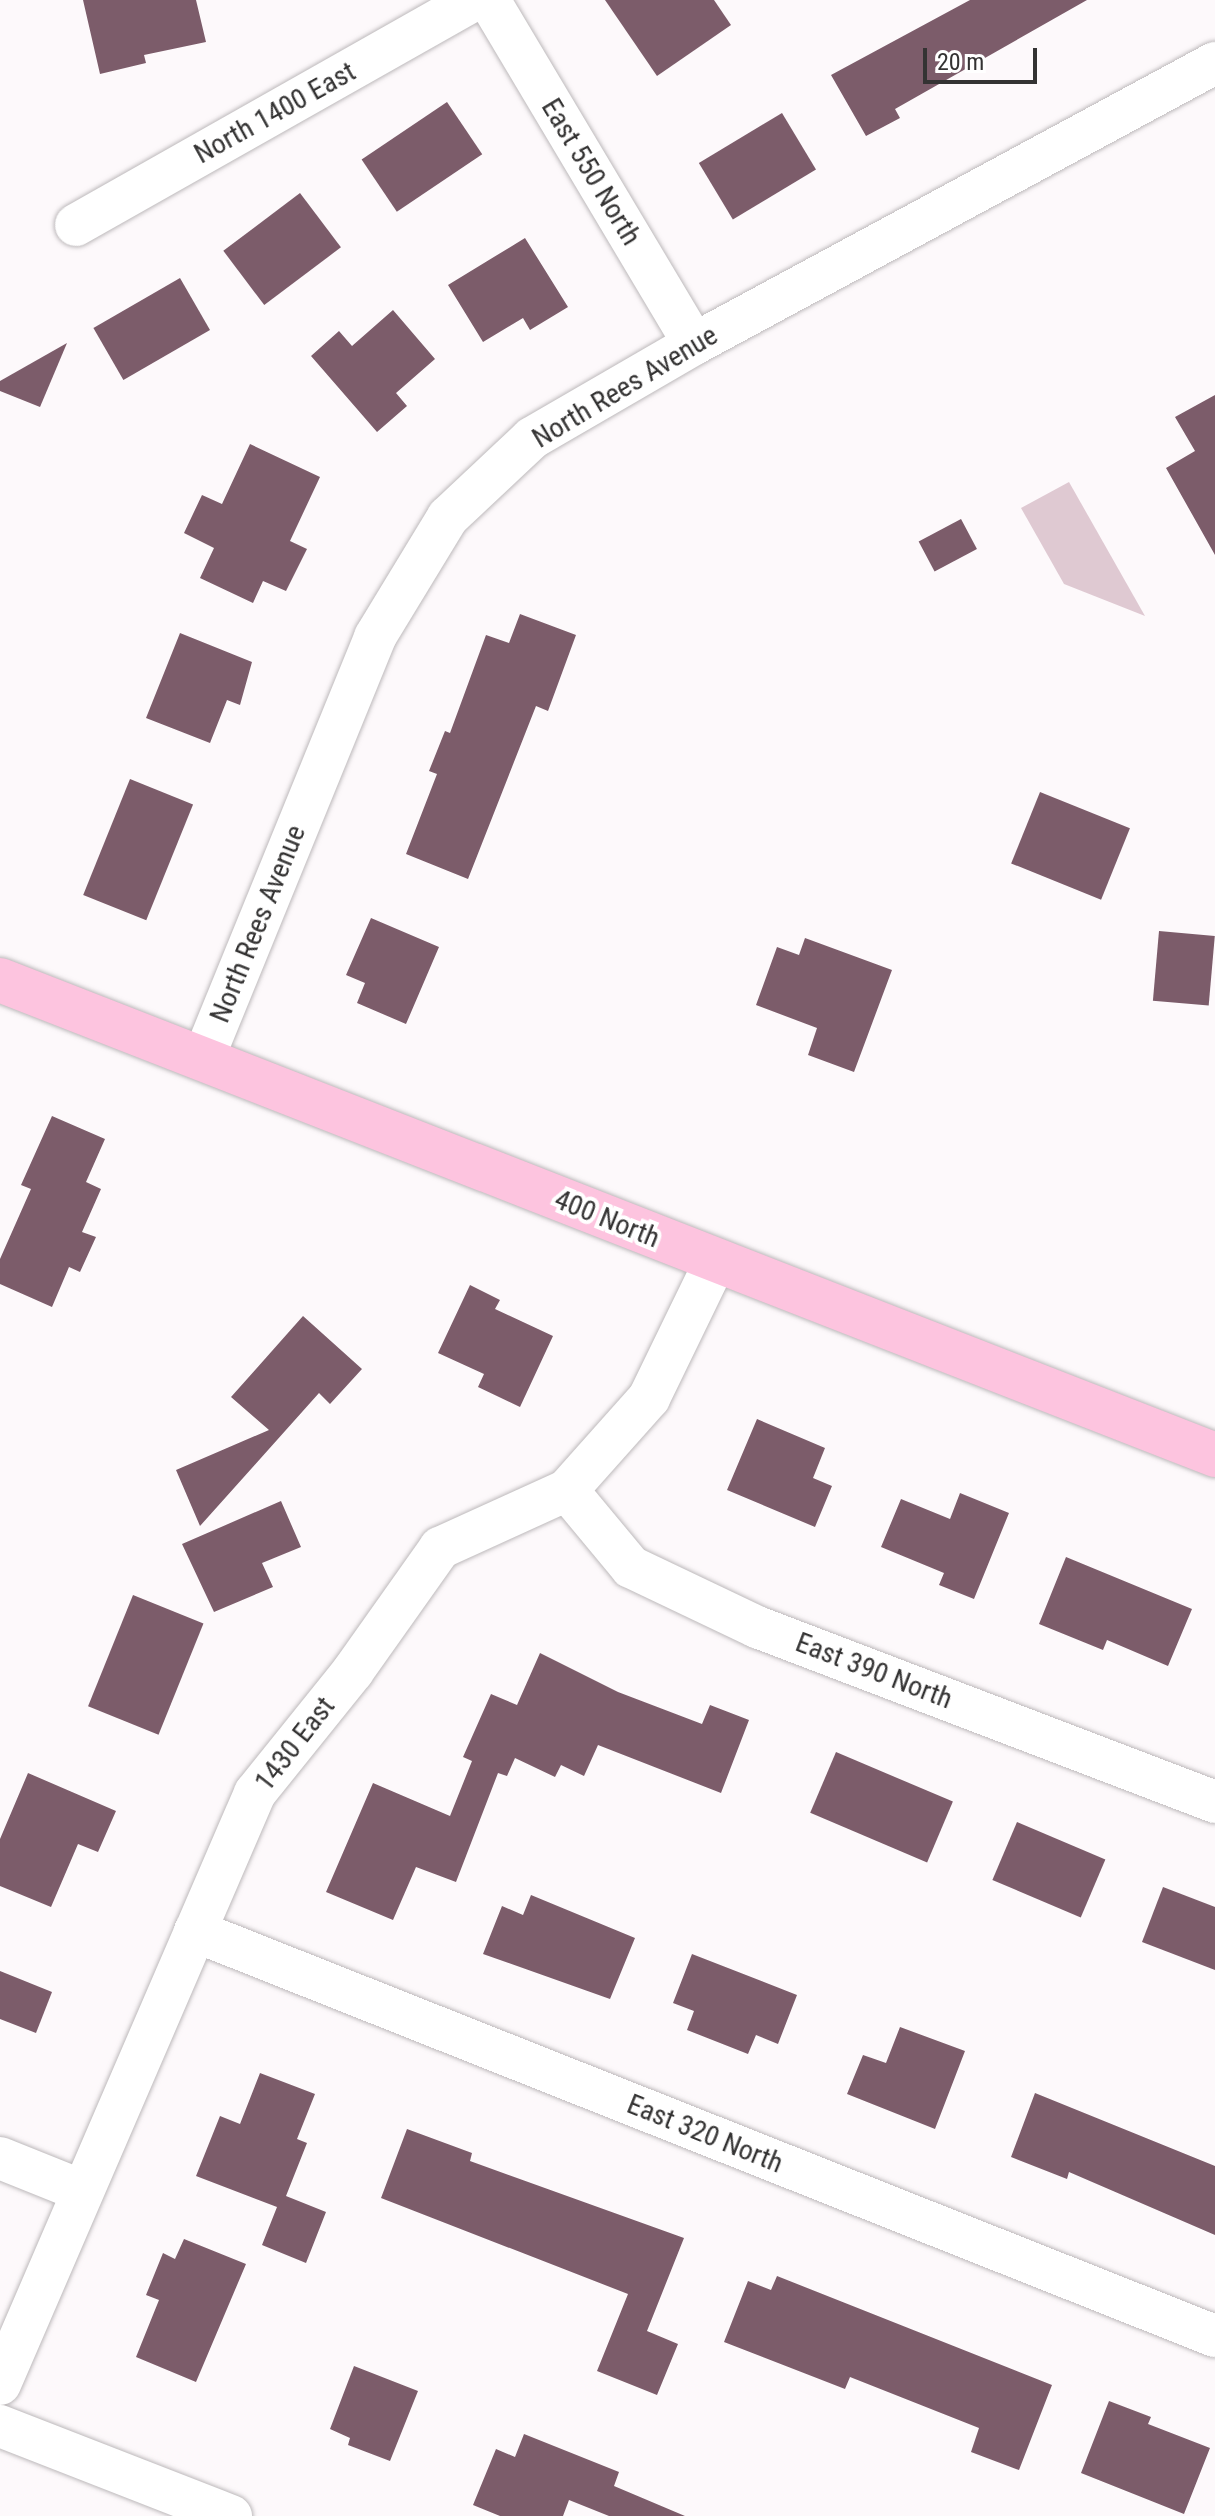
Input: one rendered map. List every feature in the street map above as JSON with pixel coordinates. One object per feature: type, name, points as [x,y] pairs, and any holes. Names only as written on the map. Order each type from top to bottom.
[{"type":"main road","name":"400 North","points":[[0,980],[1215,1455]]},
{"type":"street","name":"North 1400 East","points":[[76,225],[474,0]]},
{"type":"street","name":"East 550 North","points":[[489,0],[694,344]]},
{"type":"street","name":"North Rees Avenue","points":[[203,1059],[375,637],[448,517],[532,438],[694,344],[1215,63]]},
{"type":"street","name":"1430 East","points":[[0,2384],[255,1793],[353,1671],[440,1548],[567,1490],[649,1398],[715,1262]]},
{"type":"street","name":"East 390 North","points":[[567,1490],[631,1567],[757,1627],[1215,1802]]},
{"type":"street","name":"East 320 North","points":[[195,1931],[1215,2336]]},
{"type":"street","points":[[0,2158],[82,2191]]},
{"type":"street","points":[[0,2426],[231,2516]]},
{"type":"shaded area","points":[[1069,482],[1145,616],[1064,584],[1021,508]]},
{"type":"building","points":[[83,0],[196,0],[206,42],[144,55],[146,63],[100,74]]},
{"type":"building","points":[[605,0],[714,0],[731,25],[657,76]]},
{"type":"building","points":[[970,0],[1087,0],[895,109],[900,118],[866,136],[831,75]]},
{"type":"building","points":[[447,102],[482,154],[397,212],[362,160]]},
{"type":"building","points":[[782,113],[816,170],[733,220],[699,163]]},
{"type":"building","points":[[300,193],[341,247],[264,305],[223,251]]},
{"type":"building","points":[[525,238],[568,307],[530,330],[523,318],[483,342],[448,285]]},
{"type":"building","points":[[180,278],[210,330],[123,380],[93,328]]},
{"type":"building","points":[[393,310],[435,359],[396,393],[407,406],[377,432],[311,356],[339,331],[352,346]]},
{"type":"building","points":[[67,343],[40,407],[0,391],[0,381]]},
{"type":"building","points":[[1215,395],[1215,555],[1166,468],[1195,451],[1175,417]]},
{"type":"building","points":[[250,444],[320,477],[290,541],[307,549],[286,591],[263,581],[253,603],[200,578],[214,548],[184,533],[202,495],[222,504]]},
{"type":"building","points":[[961,519],[977,549],[935,572],[919,542]]},
{"type":"building","points":[[520,614],[576,635],[548,711],[536,706],[468,879],[406,854],[437,774],[429,771],[445,731],[450,733],[486,635],[509,643]]},
{"type":"building","points":[[180,633],[252,662],[240,705],[227,700],[210,743],[146,718]]},
{"type":"building","points":[[130,779],[193,804],[146,920],[83,895]]},
{"type":"building","points":[[1040,792],[1130,828],[1101,900],[1011,863]]},
{"type":"building","points":[[371,918],[439,947],[406,1024],[357,1003],[365,983],[346,975]]},
{"type":"building","points":[[1159,931],[1215,936],[1209,1006],[1153,1001]]},
{"type":"building","points":[[805,938],[892,970],[854,1072],[808,1055],[817,1028],[756,1005],[777,947],[799,955]]},
{"type":"building","points":[[52,1116],[105,1139],[86,1182],[101,1189],[82,1232],[96,1237],[80,1272],[69,1267],[52,1307],[0,1284],[0,1259],[31,1189],[21,1185]]},
{"type":"building","points":[[470,1285],[500,1300],[495,1309],[553,1336],[520,1407],[478,1387],[484,1374],[438,1353]]},
{"type":"building","points":[[303,1316],[362,1369],[330,1404],[319,1393],[200,1526],[176,1470],[269,1430],[231,1397]]},
{"type":"building","points":[[757,1419],[825,1448],[813,1478],[832,1486],[815,1527],[727,1490]]},
{"type":"building","points":[[960,1493],[1009,1513],[974,1599],[939,1585],[944,1573],[881,1547],[901,1499],[950,1519]]},
{"type":"building","points":[[281,1501],[301,1547],[262,1563],[273,1587],[214,1612],[182,1544]]},
{"type":"building","points":[[1066,1557],[1192,1609],[1168,1666],[1107,1640],[1103,1650],[1039,1624]]},
{"type":"building","points":[[133,1595],[203,1623],[159,1735],[88,1706]]},
{"type":"building","points":[[540,1653],[618,1692],[702,1724],[710,1705],[749,1720],[721,1793],[598,1745],[584,1776],[561,1765],[555,1777],[515,1758],[507,1776],[498,1773],[456,1882],[416,1867],[393,1920],[326,1892],[373,1783],[450,1816],[472,1761],[463,1757],[491,1694],[517,1705]]},
{"type":"building","points":[[836,1752],[953,1802],[927,1862],[810,1813]]},
{"type":"building","points":[[28,1773],[116,1811],[98,1852],[78,1844],[51,1907],[0,1886],[0,1839]]},
{"type":"building","points":[[1017,1822],[1105,1860],[1081,1918],[992,1880]]},
{"type":"building","points":[[1163,1887],[1215,1907],[1215,1970],[1142,1942]]},
{"type":"building","points":[[531,1895],[635,1938],[610,1999],[483,1954],[502,1906],[523,1915]]},
{"type":"building","points":[[692,1954],[797,1995],[778,2044],[756,2035],[748,2054],[687,2030],[694,2011],[673,2003]]},
{"type":"building","points":[[0,1971],[52,1992],[36,2033],[0,2019]]},
{"type":"building","points":[[900,2027],[965,2051],[935,2129],[847,2094],[863,2055],[886,2063]]},
{"type":"building","points":[[260,2073],[315,2094],[297,2139],[307,2143],[286,2196],[326,2212],[306,2263],[262,2245],[277,2207],[196,2176],[220,2116],[240,2124]]},
{"type":"building","points":[[1035,2093],[1215,2166],[1215,2235],[1069,2172],[1067,2179],[1011,2157]]},
{"type":"building","points":[[407,2129],[472,2153],[470,2161],[684,2238],[647,2331],[678,2344],[657,2395],[597,2371],[628,2294],[381,2198]]},
{"type":"building","points":[[184,2239],[246,2264],[196,2382],[136,2357],[159,2300],[146,2295],[163,2253],[175,2259]]},
{"type":"building","points":[[777,2276],[1052,2385],[1019,2470],[971,2452],[979,2428],[850,2377],[845,2389],[724,2342],[748,2281],[771,2290]]},
{"type":"building","points":[[354,2366],[418,2391],[390,2461],[348,2445],[350,2438],[330,2429]]},
{"type":"building","points":[[1109,2401],[1151,2417],[1148,2424],[1210,2448],[1184,2514],[1081,2473]]},
{"type":"building","points":[[524,2434],[619,2472],[614,2486],[685,2516],[609,2516],[569,2500],[563,2516],[500,2516],[473,2505],[496,2449],[515,2457]]}]
